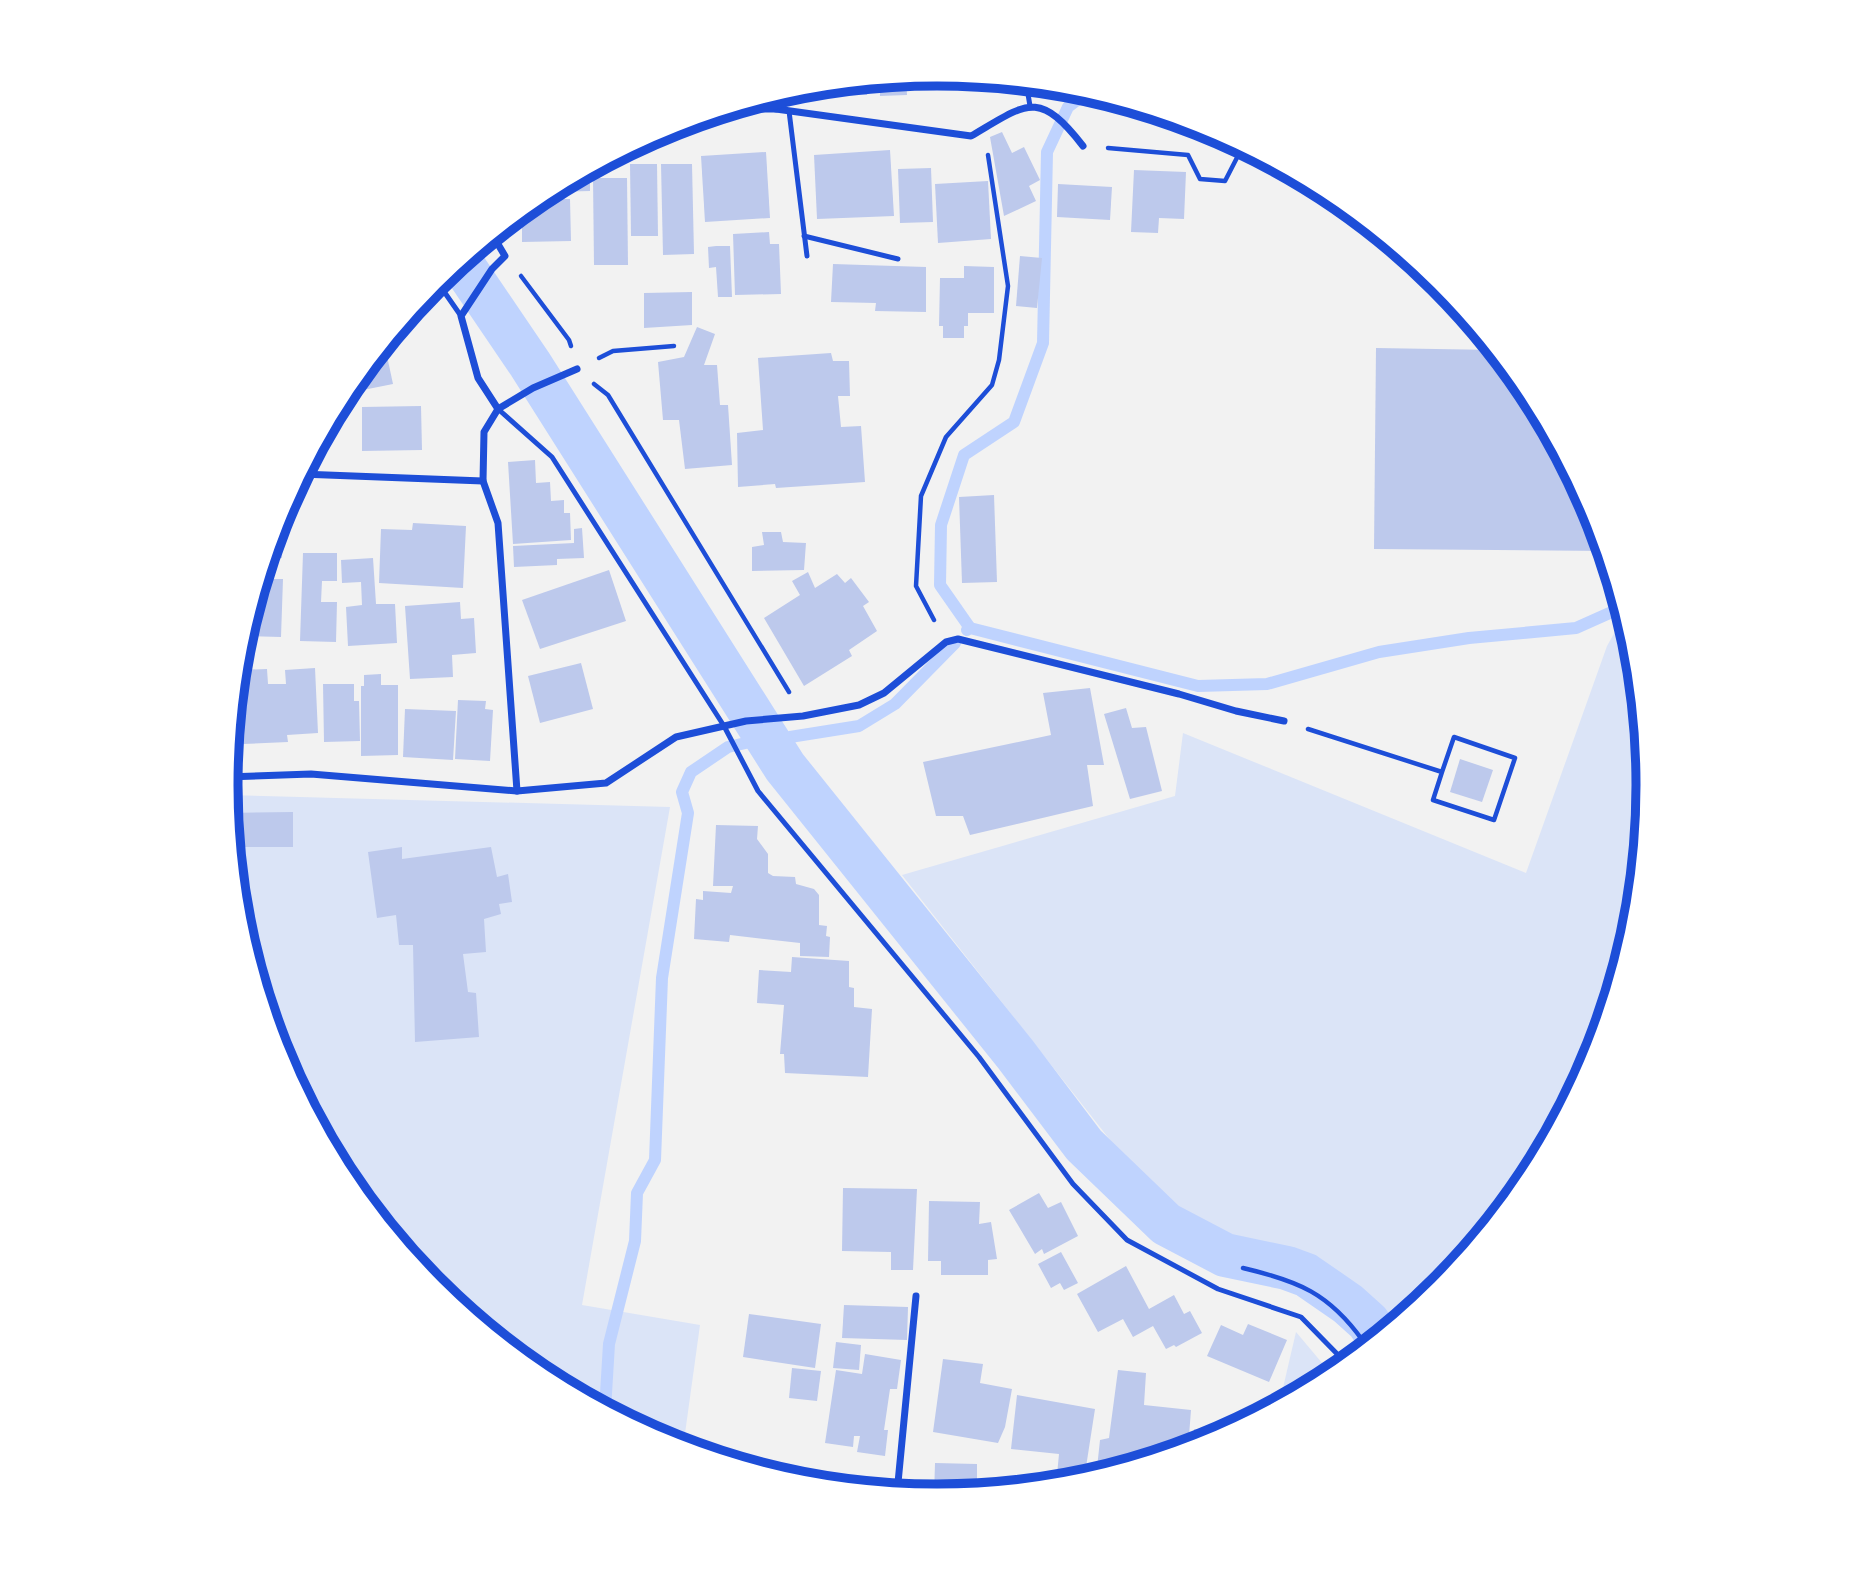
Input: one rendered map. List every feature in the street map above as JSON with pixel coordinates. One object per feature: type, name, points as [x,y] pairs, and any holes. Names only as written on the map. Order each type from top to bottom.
[{"type":"street","points":[[760,109],[971,136],[1005,114],[1030,106],[1054,113],[1083,146]]},
{"type":"street","points":[[497,242],[505,256],[492,269],[461,316],[478,378],[498,409]]},
{"type":"street","points":[[517,790],[498,523],[483,481],[484,432],[498,409],[533,388],[577,369]]},
{"type":"street","points":[[311,474],[483,481]]},
{"type":"street","points":[[238,778],[311,775],[517,790],[607,783],[676,737],[746,721],[803,716],[859,705],[884,693],[946,642],[958,639],[1284,721]]},
{"type":"street","points":[[898,1483],[916,1296]]},
{"type":"lane","points":[[1028,92],[1030,106]]},
{"type":"lane","points":[[789,111],[807,256]]},
{"type":"lane","points":[[804,236],[898,259]]},
{"type":"lane","points":[[443,291],[461,316]]},
{"type":"lane","points":[[498,409],[552,457],[724,726],[758,790],[979,1057],[1073,1184],[1127,1240],[1218,1289],[1301,1317],[1339,1356]]},
{"type":"path","points":[[946,642],[916,586],[921,496],[946,437],[992,385],[999,360],[1008,286],[984,128]]},
{"type":"path","points":[[1083,146],[1188,155],[1200,179],[1225,181],[1239,155]]},
{"type":"path","points":[[505,256],[569,340],[577,369],[608,395],[803,716]]},
{"type":"path","points":[[577,369],[613,351],[674,346]]},
{"type":"path","points":[[1284,721],[1442,772]]},
{"type":"path","points":[[1454,737],[1515,758],[1494,820],[1433,800],[1442,772],[1454,737]]},
{"type":"path","points":[[1241,1268],[1286,1278],[1326,1300],[1362,1341]]},
{"type":"shaded area","points":[[1618,627],[1635,739],[1635,831],[1623,921],[1599,1010],[1583,1053],[1543,1135],[1492,1211],[1431,1279],[1375,1330],[1151,1192],[902,875],[1175,796],[1183,733],[1526,873],[1607,646]]},
{"type":"shaded area","points":[[238,795],[670,807],[582,1305],[700,1325],[685,1437],[587,1391],[511,1340],[476,1311],[411,1246],[382,1211],[331,1135],[291,1053],[275,1010],[251,921],[239,831]]},
{"type":"shaded area","points":[[1296,1332],[1325,1366],[1282,1394]]},
{"type":"building","points":[[907,87],[907,95],[880,96],[880,88]]},
{"type":"building","points":[[867,90],[867,95],[839,93]]},
{"type":"building","points":[[1002,132],[1012,153],[1024,147],[1040,180],[1029,186],[1036,201],[1004,216],[990,137]]},
{"type":"building","points":[[890,150],[894,216],[817,219],[814,155]]},
{"type":"building","points":[[766,152],[770,218],[705,222],[701,156]]},
{"type":"building","points":[[630,164],[657,164],[658,236],[631,236]]},
{"type":"building","points":[[661,164],[692,164],[694,254],[663,255]]},
{"type":"building","points":[[931,168],[933,222],[900,223],[898,169]]},
{"type":"building","points":[[1134,170],[1186,172],[1184,219],[1159,218],[1158,233],[1131,232]]},
{"type":"building","points":[[590,177],[590,191],[568,192]]},
{"type":"building","points":[[593,178],[627,178],[628,265],[594,265]]},
{"type":"building","points":[[988,181],[991,239],[938,243],[935,184]]},
{"type":"building","points":[[1058,184],[1112,187],[1110,220],[1057,217]]},
{"type":"building","points":[[557,199],[570,199],[571,241],[522,242],[522,222]]},
{"type":"building","points":[[769,232],[770,244],[779,244],[781,294],[735,295],[733,234]]},
{"type":"building","points":[[730,246],[732,297],[718,297],[716,267],[709,268],[708,247]]},
{"type":"building","points":[[1020,256],[1042,258],[1037,308],[1016,306]]},
{"type":"building","points":[[833,264],[926,267],[926,312],[875,311],[876,303],[831,302]]},
{"type":"building","points":[[964,266],[994,267],[994,313],[968,313],[964,338],[943,338],[943,326],[939,326],[940,278],[964,278]]},
{"type":"building","points":[[692,292],[692,325],[644,328],[644,293]]},
{"type":"building","points":[[697,327],[715,334],[704,365],[717,365],[720,405],[728,405],[732,465],[685,469],[679,420],[663,420],[658,362],[684,357]]},
{"type":"building","points":[[1376,348],[1484,350],[1543,435],[1583,517],[1596,551],[1374,549]]},
{"type":"building","points":[[831,353],[833,361],[849,361],[850,396],[838,396],[841,427],[861,426],[865,482],[776,488],[775,484],[738,487],[737,433],[763,430],[758,358]]},
{"type":"building","points":[[386,354],[393,384],[360,391]]},
{"type":"building","points":[[421,406],[422,450],[362,451],[362,407]]},
{"type":"building","points":[[535,460],[536,483],[550,482],[551,501],[564,500],[564,513],[570,513],[571,540],[513,544],[508,462]]},
{"type":"building","points":[[994,495],[997,582],[962,583],[959,497]]},
{"type":"building","points":[[413,523],[466,526],[463,588],[379,583],[381,529],[412,530]]},
{"type":"building","points":[[582,528],[584,558],[557,559],[557,565],[514,567],[513,546],[574,543],[574,529]]},
{"type":"building","points":[[762,532],[781,532],[783,542],[806,543],[804,570],[752,571],[752,547],[764,545]]},
{"type":"building","points":[[283,539],[282,558],[276,558]]},
{"type":"building","points":[[303,553],[337,553],[337,581],[322,581],[321,602],[337,602],[336,642],[300,641]]},
{"type":"building","points":[[373,558],[376,604],[395,604],[397,643],[348,646],[346,607],[362,605],[361,582],[342,583],[341,560]]},
{"type":"building","points":[[272,570],[272,579],[283,579],[281,637],[254,636]]},
{"type":"building","points":[[609,570],[626,621],[540,649],[522,600]]},
{"type":"building","points":[[808,572],[815,588],[837,574],[845,583],[851,578],[869,602],[863,606],[877,631],[849,650],[852,656],[804,686],[764,618],[800,595],[792,581]]},
{"type":"building","points":[[460,602],[461,619],[474,618],[476,653],[452,655],[453,677],[410,679],[405,606]]},
{"type":"building","points":[[581,663],[593,709],[540,723],[528,676]]},
{"type":"building","points":[[315,668],[318,733],[287,735],[288,742],[243,744],[243,736],[239,736],[248,670],[267,669],[268,684],[286,684],[285,670]]},
{"type":"building","points":[[381,674],[381,685],[398,685],[398,755],[361,756],[361,686],[364,686],[364,675]]},
{"type":"building","points":[[323,684],[354,684],[354,701],[359,701],[360,741],[324,742]]},
{"type":"building","points":[[1090,688],[1104,765],[1087,765],[1093,806],[970,835],[963,816],[936,816],[923,762],[1051,735],[1043,693]]},
{"type":"building","points":[[458,700],[486,701],[485,709],[493,710],[490,761],[455,759]]},
{"type":"building","points":[[1126,708],[1132,728],[1146,727],[1162,791],[1130,799],[1104,714]]},
{"type":"building","points":[[405,709],[456,711],[453,760],[403,757]]},
{"type":"building","points":[[1460,759],[1493,770],[1482,802],[1450,792]]},
{"type":"building","points":[[293,812],[293,847],[241,847],[239,813]]},
{"type":"building","points":[[716,825],[758,826],[757,839],[768,854],[768,873],[773,876],[795,877],[796,884],[814,889],[819,895],[819,925],[827,926],[826,936],[830,937],[829,957],[800,956],[800,943],[730,935],[729,942],[694,939],[696,899],[703,900],[703,891],[731,893],[733,886],[713,886]]},
{"type":"building","points":[[402,847],[402,859],[491,847],[497,877],[508,874],[512,902],[499,904],[501,914],[484,919],[486,952],[463,954],[468,992],[476,993],[479,1037],[415,1042],[413,945],[399,945],[396,915],[377,918],[368,852]]},
{"type":"building","points":[[792,957],[849,961],[849,987],[854,988],[854,1007],[872,1009],[868,1077],[785,1073],[784,1054],[780,1054],[784,1005],[757,1003],[759,970],[791,972]]},
{"type":"building","points":[[843,1188],[917,1189],[913,1270],[891,1270],[891,1252],[842,1251]]},
{"type":"building","points":[[1039,1193],[1048,1208],[1061,1202],[1078,1236],[1044,1254],[1042,1249],[1035,1254],[1009,1210]]},
{"type":"building","points":[[929,1201],[980,1202],[979,1224],[991,1222],[997,1259],[988,1260],[988,1275],[941,1275],[941,1261],[928,1261]]},
{"type":"building","points":[[1061,1252],[1078,1283],[1064,1290],[1060,1283],[1051,1288],[1038,1264]]},
{"type":"building","points":[[1126,1266],[1149,1309],[1174,1295],[1184,1314],[1190,1311],[1202,1333],[1176,1347],[1174,1345],[1166,1349],[1153,1326],[1133,1337],[1123,1319],[1098,1332],[1077,1294]]},
{"type":"building","points":[[844,1305],[908,1307],[907,1340],[842,1338]]},
{"type":"building","points":[[749,1314],[821,1324],[815,1368],[743,1357]]},
{"type":"building","points":[[1248,1324],[1287,1340],[1269,1382],[1207,1356],[1221,1325],[1243,1335]]},
{"type":"building","points":[[836,1342],[861,1345],[859,1370],[833,1368]]},
{"type":"building","points":[[865,1354],[901,1360],[897,1389],[890,1389],[884,1430],[888,1430],[885,1456],[857,1452],[860,1436],[854,1436],[853,1447],[825,1443],[836,1370],[862,1374]]},
{"type":"building","points":[[943,1359],[983,1364],[980,1383],[1012,1389],[1005,1427],[998,1443],[933,1432]]},
{"type":"building","points":[[792,1368],[821,1371],[817,1401],[789,1398]]},
{"type":"building","points":[[1118,1370],[1146,1373],[1144,1405],[1191,1410],[1189,1437],[1097,1465],[1100,1440],[1109,1438]]},
{"type":"building","points":[[1017,1395],[1095,1409],[1086,1468],[1057,1473],[1059,1454],[1011,1449]]},
{"type":"building","points":[[1194,1429],[1207,1430],[1205,1431],[1194,1435]]},
{"type":"building","points":[[935,1463],[977,1464],[977,1483],[934,1484]]},
{"type":"waterway","points":[[970,628],[940,585],[941,525],[964,455],[1014,422],[1043,343],[1047,152],[1068,107],[1077,100]]},
{"type":"waterway","points":[[466,269],[530,364],[785,767],[1016,1055],[1084,1145],[1166,1224],[1225,1255],[1287,1268],[1306,1275],[1348,1304],[1374,1331]]},
{"type":"waterway","points":[[967,630],[970,628],[1198,686],[1267,684],[1379,652],[1469,638],[1576,628],[1614,611]]},
{"type":"waterway","points":[[606,1401],[609,1344],[635,1241],[637,1193],[655,1160],[662,978],[688,813],[682,792],[691,772],[728,747],[859,726],[895,704],[955,643]]}]
